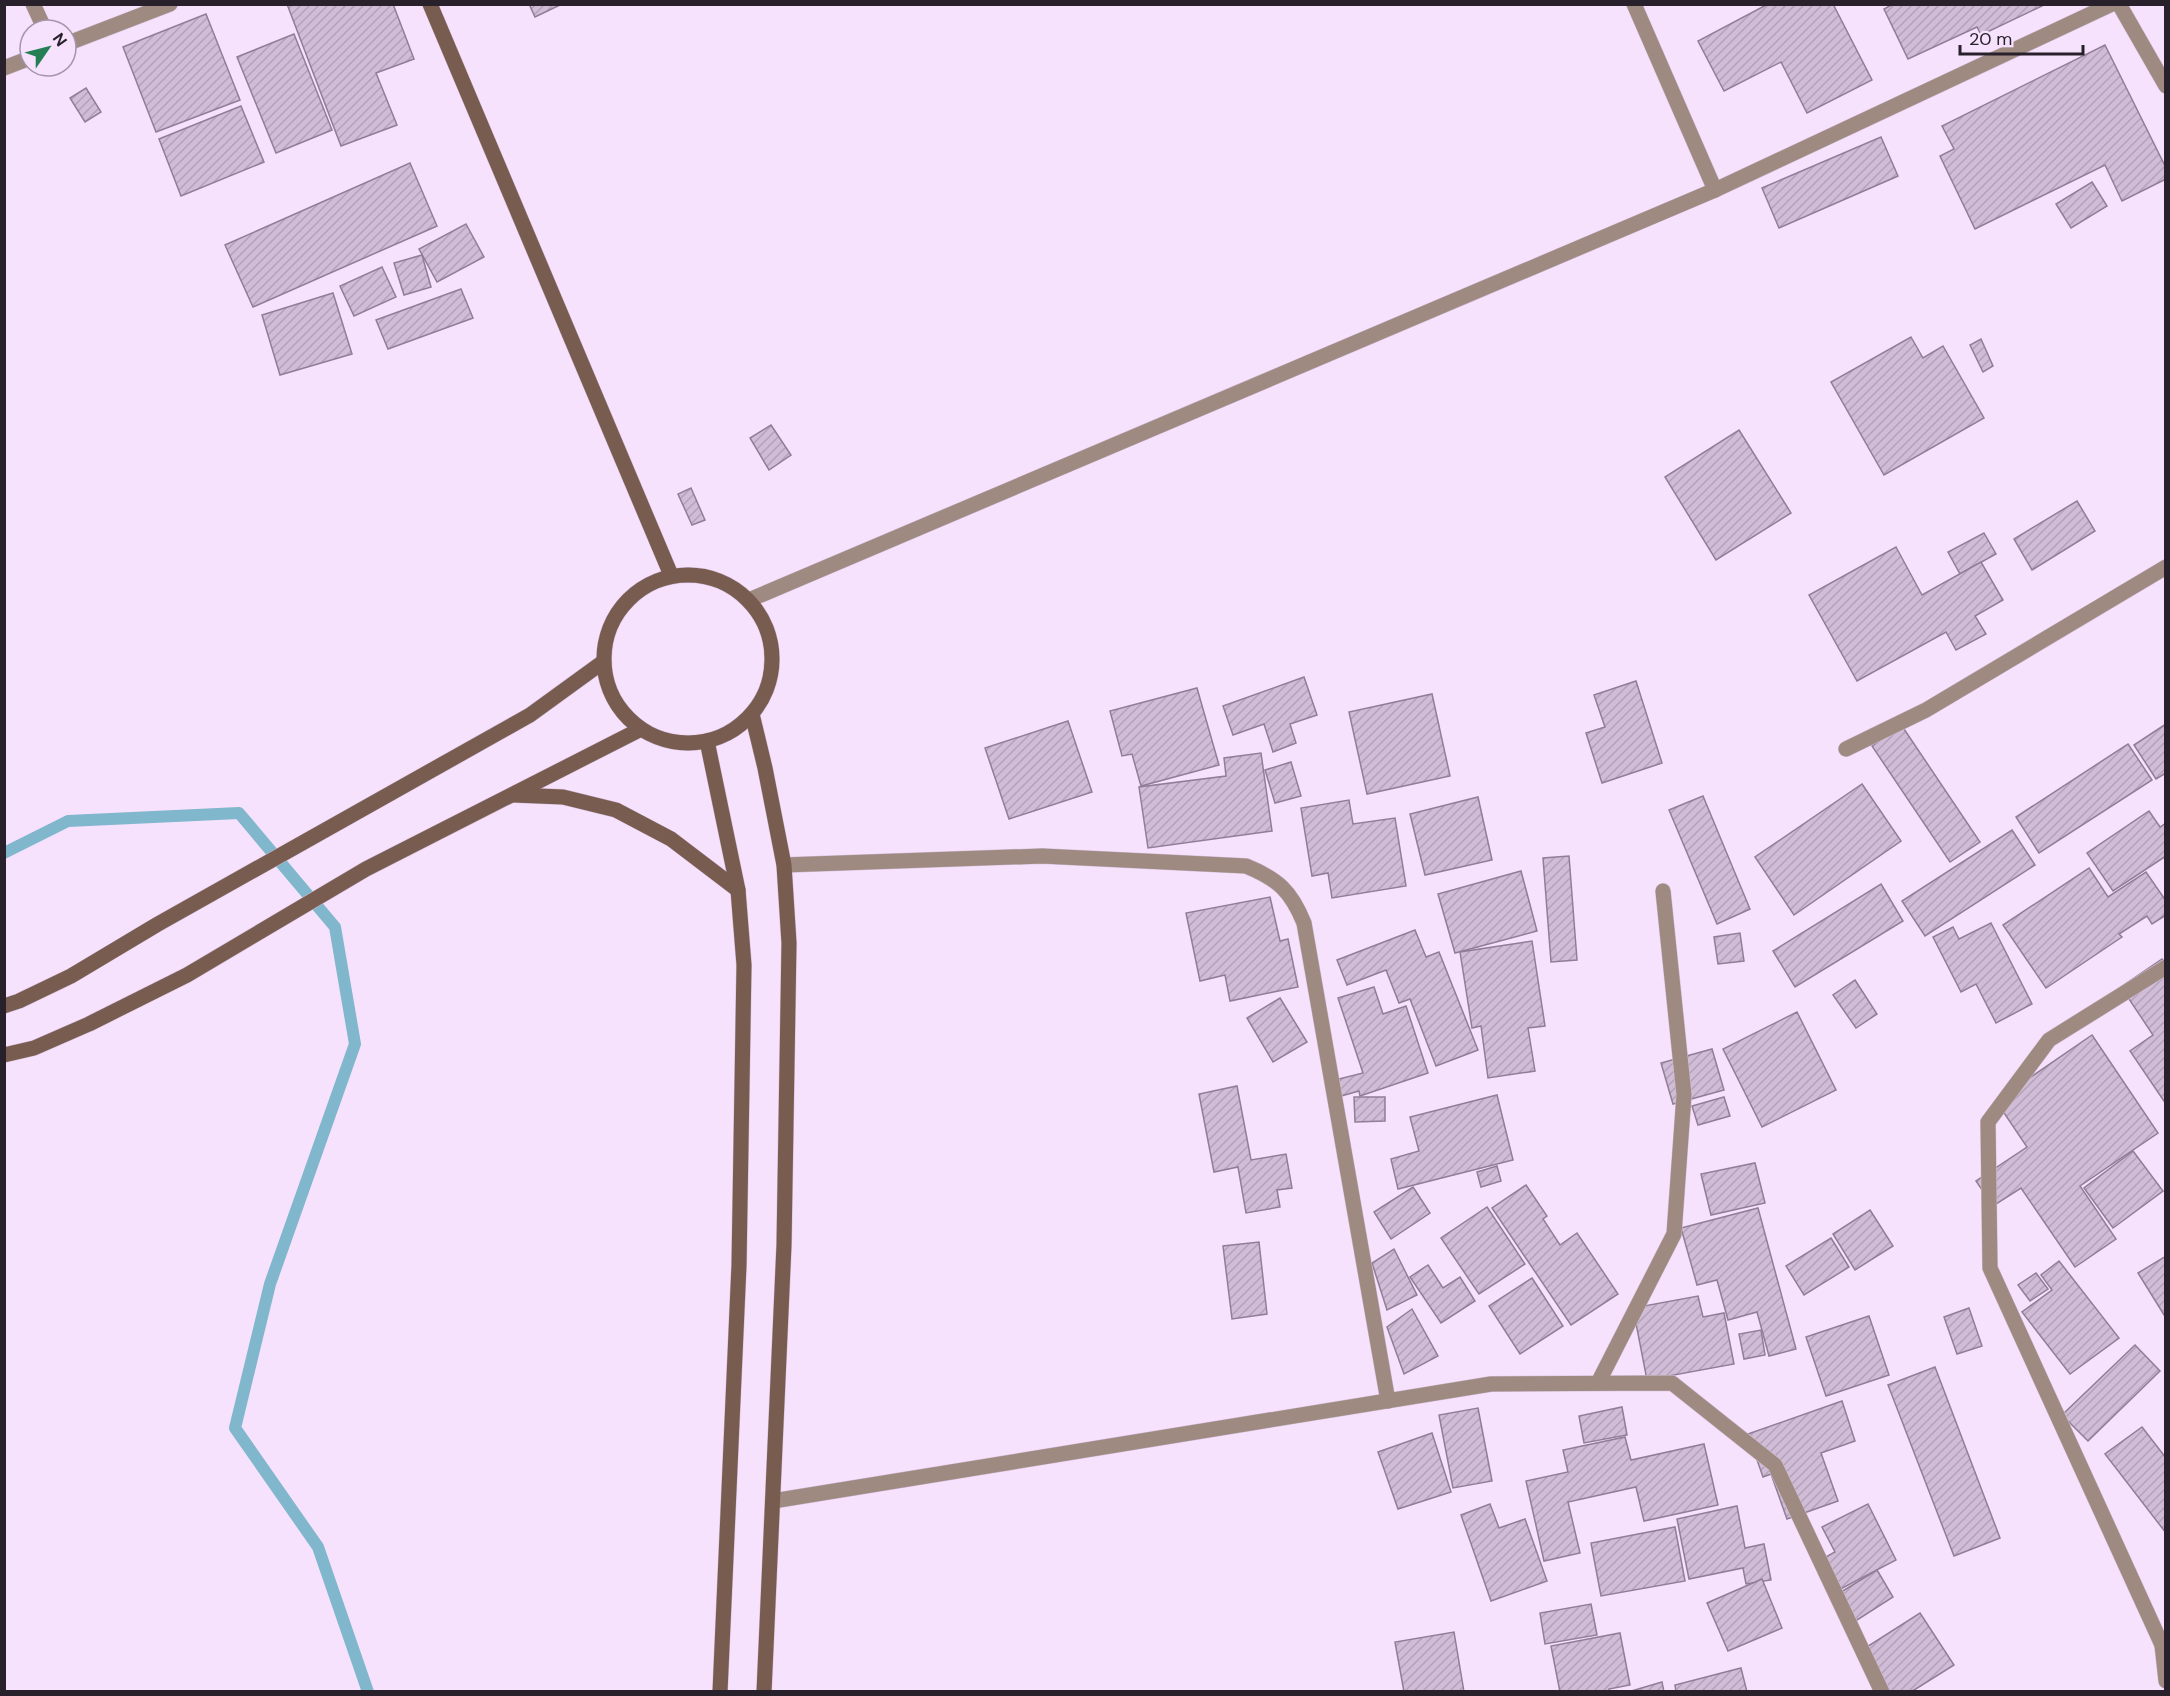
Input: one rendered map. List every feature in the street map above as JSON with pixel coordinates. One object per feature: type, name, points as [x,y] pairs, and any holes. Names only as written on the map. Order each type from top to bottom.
[{"type":"main road","points":[[430,4],[671,575]]},
{"type":"main road","points":[[671,575],[699,575],[726,583],[749,600],[763,620],[771,644],[772,669],[765,693],[752,714],[731,731],[708,741],[684,743],[662,739],[641,729],[626,716],[614,700],[606,681],[603,662],[607,632],[621,606],[643,586],[671,575]]},
{"type":"main road","points":[[4,1006],[71,976],[333,824],[530,715],[603,662]]},
{"type":"main road","points":[[752,714],[784,865],[789,955],[784,1245],[764,1692]]},
{"type":"main road","points":[[4,1055],[34,1048],[89,1024],[187,975],[366,869],[641,729]]},
{"type":"main road","points":[[708,741],[738,890],[744,965],[739,1254],[720,1692]]},
{"type":"main road","points":[[511,795],[563,797],[616,810],[671,838],[738,890]]},
{"type":"street","points":[[33,4],[39,18]]},
{"type":"street","points":[[78,40],[170,4]]},
{"type":"street","points":[[1634,4],[1715,190]]},
{"type":"street","points":[[749,600],[1715,190],[2112,4]]},
{"type":"street","points":[[2120,4],[2166,86]]},
{"type":"street","points":[[1846,749],[1926,710],[2166,567]]},
{"type":"street","points":[[784,865],[1053,856],[1246,866],[1266,874],[1283,886],[1296,903],[1304,923],[1388,1401]]},
{"type":"street","points":[[1598,1383],[1674,1234],[1684,1095],[1663,891]]},
{"type":"street","points":[[2166,967],[2049,1040],[1988,1122],[1990,1268],[2164,1644],[2166,1681]]},
{"type":"street","points":[[773,1501],[1491,1384],[1672,1383],[1775,1465],[1882,1692]]},
{"type":"building","points":[[287,4],[393,4],[414,59],[376,73],[397,125],[341,146]]},
{"type":"building","points":[[529,4],[562,4],[535,17]]},
{"type":"building","points":[[1768,4],[1833,4],[1872,80],[1807,113],[1781,62],[1724,91],[1698,41]]},
{"type":"building","points":[[1893,4],[2044,5],[1981,35],[1977,27],[1908,59],[1884,9]]},
{"type":"building","points":[[206,14],[240,100],[156,132],[123,47]]},
{"type":"building","points":[[294,34],[332,130],[276,153],[237,57]]},
{"type":"building","points":[[2105,45],[2166,168],[2166,179],[2122,201],[2105,165],[1975,229],[1940,156],[1954,149],[1942,126]]},
{"type":"building","points":[[86,88],[101,112],[85,122],[70,98]]},
{"type":"building","points":[[241,106],[264,162],[181,196],[159,139]]},
{"type":"building","points":[[1881,137],[1898,176],[1779,228],[1762,188]]},
{"type":"building","points":[[410,163],[437,226],[253,307],[225,245]]},
{"type":"building","points":[[2092,182],[2107,206],[2071,228],[2056,204]]},
{"type":"building","points":[[466,224],[484,257],[437,282],[419,249]]},
{"type":"building","points":[[422,255],[431,287],[404,295],[394,263]]},
{"type":"building","points":[[382,267],[396,297],[354,316],[340,286]]},
{"type":"building","points":[[461,289],[473,318],[388,349],[376,320]]},
{"type":"building","points":[[333,293],[352,354],[280,375],[262,315]]},
{"type":"building","points":[[1911,337],[1923,358],[1943,346],[1984,418],[1884,475],[1831,382]]},
{"type":"building","points":[[1981,339],[1993,366],[1983,372],[1970,345]]},
{"type":"building","points":[[771,425],[791,455],[769,470],[750,438]]},
{"type":"building","points":[[1739,430],[1791,513],[1716,560],[1665,477]]},
{"type":"building","points":[[691,488],[705,520],[692,525],[678,494]]},
{"type":"building","points":[[2077,501],[2095,531],[2032,570],[2014,539]]},
{"type":"building","points":[[1984,533],[1996,554],[1960,574],[1948,552]]},
{"type":"building","points":[[1896,547],[1922,595],[1981,562],[2003,600],[1975,616],[1986,634],[1956,650],[1946,632],[1857,681],[1809,595]]},
{"type":"building","points":[[1304,677],[1317,715],[1290,724],[1296,743],[1273,752],[1264,724],[1233,735],[1223,706]]},
{"type":"building","points":[[1636,681],[1662,763],[1602,783],[1586,733],[1605,727],[1594,695]]},
{"type":"building","points":[[1197,688],[1219,765],[1141,786],[1132,754],[1122,756],[1110,711]]},
{"type":"building","points":[[1432,694],[1450,776],[1367,794],[1349,712]]},
{"type":"building","points":[[1068,721],[1092,792],[1009,819],[985,748]]},
{"type":"building","points":[[2166,724],[2166,773],[2156,779],[2134,745]]},
{"type":"building","points":[[1902,726],[1980,842],[1950,862],[1872,746]]},
{"type":"building","points":[[2128,744],[2152,780],[2039,853],[2016,817]]},
{"type":"building","points":[[1261,753],[1272,831],[1148,848],[1139,787],[1226,776],[1224,758]]},
{"type":"building","points":[[1291,762],[1301,796],[1275,803],[1265,770]]},
{"type":"building","points":[[1862,784],[1901,841],[1794,915],[1755,857]]},
{"type":"building","points":[[1703,796],[1750,909],[1717,924],[1669,810]]},
{"type":"building","points":[[1478,797],[1492,860],[1425,875],[1410,814]]},
{"type":"building","points":[[1349,800],[1353,824],[1395,818],[1406,886],[1332,898],[1328,873],[1312,876],[1301,808]]},
{"type":"building","points":[[2149,811],[2160,827],[2166,823],[2166,856],[2113,891],[2087,853]]},
{"type":"building","points":[[2012,830],[2035,865],[1925,936],[1902,901]]},
{"type":"building","points":[[1569,856],[1577,960],[1551,962],[1543,858]]},
{"type":"building","points":[[2089,868],[2108,897],[2146,872],[2166,901],[2166,915],[2152,924],[2147,916],[2119,934],[2122,937],[2046,988],[2003,925]]},
{"type":"building","points":[[1521,871],[1537,931],[1455,953],[1438,894]]},
{"type":"building","points":[[1881,884],[1903,921],[1795,987],[1773,951]]},
{"type":"building","points":[[1270,897],[1280,941],[1288,939],[1298,987],[1230,1001],[1225,975],[1200,981],[1186,913]]},
{"type":"building","points":[[1991,923],[2032,1004],[1996,1023],[1976,984],[1961,992],[1933,937],[1953,927],[1959,939]]},
{"type":"building","points":[[1415,930],[1426,957],[1439,952],[1478,1050],[1436,1066],[1410,999],[1399,1003],[1386,970],[1347,985],[1337,960]]},
{"type":"building","points":[[1740,933],[1744,961],[1718,964],[1714,937]]},
{"type":"building","points":[[1532,941],[1545,1026],[1528,1028],[1535,1071],[1488,1078],[1481,1026],[1472,1028],[1460,952]]},
{"type":"building","points":[[2162,959],[2166,965],[2166,1104],[2130,1051],[2153,1035],[2121,987]]},
{"type":"building","points":[[1855,980],[1877,1014],[1856,1028],[1833,995]]},
{"type":"building","points":[[1374,987],[1383,1014],[1406,1006],[1428,1073],[1360,1096],[1359,1091],[1341,1096],[1335,1080],[1363,1073],[1338,998]]},
{"type":"building","points":[[1280,998],[1307,1042],[1273,1062],[1247,1018]]},
{"type":"building","points":[[1797,1012],[1836,1090],[1762,1127],[1723,1049]]},
{"type":"building","points":[[2092,1035],[2158,1133],[2080,1186],[2116,1239],[2075,1267],[2021,1188],[1993,1206],[1976,1181],[2027,1147],[1996,1101]]},
{"type":"building","points":[[1712,1049],[1724,1090],[1673,1104],[1661,1063]]},
{"type":"building","points":[[1237,1086],[1251,1160],[1286,1154],[1292,1188],[1277,1190],[1280,1207],[1246,1213],[1238,1167],[1214,1172],[1199,1094]]},
{"type":"building","points":[[1497,1095],[1513,1160],[1398,1189],[1391,1159],[1419,1151],[1410,1117]]},
{"type":"building","points":[[1354,1097],[1385,1097],[1385,1121],[1355,1122]]},
{"type":"building","points":[[1724,1097],[1730,1116],[1698,1125],[1692,1106]]},
{"type":"building","points":[[2133,1151],[2163,1191],[2113,1228],[2084,1188]]},
{"type":"building","points":[[1755,1163],[1765,1203],[1711,1215],[1701,1174]]},
{"type":"building","points":[[1497,1166],[1501,1181],[1481,1187],[1477,1172]]},
{"type":"building","points":[[1526,1185],[1547,1216],[1543,1219],[1560,1245],[1577,1233],[1618,1294],[1571,1325],[1492,1208]]},
{"type":"building","points":[[1413,1187],[1430,1213],[1391,1239],[1374,1212]]},
{"type":"building","points":[[1487,1207],[1525,1264],[1479,1294],[1441,1238]]},
{"type":"building","points":[[1758,1208],[1796,1349],[1769,1356],[1757,1312],[1728,1320],[1717,1280],[1697,1285],[1681,1228]]},
{"type":"building","points":[[1870,1210],[1893,1246],[1855,1270],[1833,1234]]},
{"type":"building","points":[[1831,1238],[1849,1267],[1804,1295],[1786,1266]]},
{"type":"building","points":[[1259,1242],[1267,1314],[1232,1319],[1223,1246]]},
{"type":"building","points":[[1394,1249],[1417,1295],[1387,1310],[1372,1263]]},
{"type":"building","points":[[2166,1256],[2166,1318],[2138,1273]]},
{"type":"building","points":[[2059,1261],[2119,1338],[2070,1374],[2022,1312],[2052,1290],[2041,1275]]},
{"type":"building","points":[[1428,1265],[1443,1288],[1460,1277],[1475,1301],[1441,1323],[1410,1277]]},
{"type":"building","points":[[2036,1273],[2048,1289],[2030,1301],[2018,1285]]},
{"type":"building","points":[[1532,1278],[1563,1326],[1520,1354],[1489,1306]]},
{"type":"building","points":[[1698,1296],[1703,1317],[1724,1313],[1734,1364],[1647,1380],[1633,1308]]},
{"type":"building","points":[[1969,1308],[1982,1346],[1957,1354],[1944,1317]]},
{"type":"building","points":[[1412,1309],[1438,1356],[1404,1374],[1387,1327]]},
{"type":"building","points":[[1869,1316],[1889,1375],[1826,1396],[1806,1337]]},
{"type":"building","points":[[1761,1330],[1765,1355],[1744,1359],[1739,1334]]},
{"type":"building","points":[[2135,1345],[2160,1371],[2088,1441],[2062,1415]]},
{"type":"building","points":[[1935,1367],[2000,1538],[1954,1556],[1888,1385]]},
{"type":"building","points":[[1842,1401],[1855,1441],[1821,1453],[1838,1501],[1787,1519],[1771,1474],[1763,1477],[1748,1434]]},
{"type":"building","points":[[1622,1407],[1627,1435],[1584,1443],[1579,1416]]},
{"type":"building","points":[[1478,1408],[1492,1481],[1453,1488],[1439,1415]]},
{"type":"building","points":[[2142,1427],[2166,1458],[2166,1533],[2105,1454]]},
{"type":"building","points":[[1432,1433],[1451,1492],[1398,1509],[1378,1452]]},
{"type":"building","points":[[1625,1437],[1631,1460],[1704,1444],[1718,1505],[1644,1521],[1636,1487],[1568,1502],[1580,1553],[1544,1561],[1526,1481],[1568,1472],[1563,1450]]},
{"type":"building","points":[[1490,1504],[1499,1528],[1525,1519],[1547,1581],[1491,1601],[1461,1515]]},
{"type":"building","points":[[1868,1504],[1896,1560],[1831,1594],[1815,1563],[1835,1552],[1822,1527]]},
{"type":"building","points":[[1737,1506],[1745,1548],[1764,1544],[1771,1580],[1746,1584],[1743,1568],[1689,1579],[1677,1519]]},
{"type":"building","points":[[1675,1527],[1685,1581],[1601,1596],[1591,1543]]},
{"type":"building","points":[[1877,1570],[1893,1597],[1854,1622],[1836,1595]]},
{"type":"building","points":[[1762,1579],[1782,1628],[1728,1651],[1707,1603]]},
{"type":"building","points":[[1591,1604],[1597,1635],[1545,1644],[1540,1613]]},
{"type":"building","points":[[1920,1613],[1954,1665],[1911,1692],[1889,1692],[1862,1650]]},
{"type":"building","points":[[1454,1632],[1464,1692],[1404,1692],[1395,1642]]},
{"type":"building","points":[[1620,1633],[1630,1685],[1609,1689],[1610,1692],[1560,1692],[1551,1646]]},
{"type":"building","points":[[1741,1668],[1747,1692],[1676,1692],[1675,1685]]},
{"type":"building","points":[[1662,1682],[1664,1692],[1628,1692]]},
{"type":"waterway","points":[[4,853],[68,821],[239,813],[335,927],[355,1044],[270,1284],[235,1428],[318,1547],[368,1692]]}]
